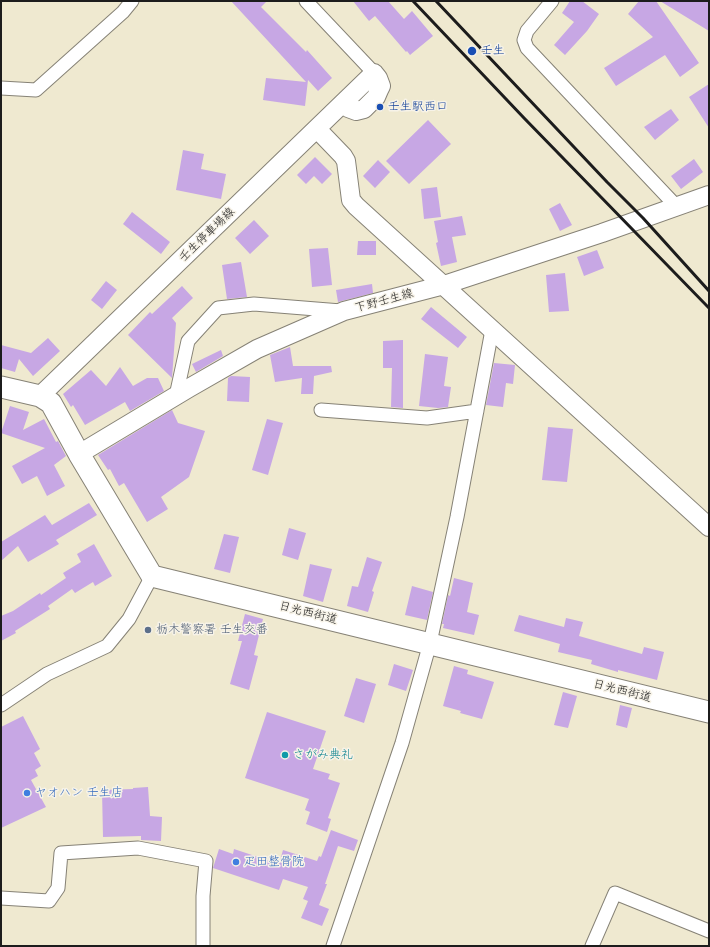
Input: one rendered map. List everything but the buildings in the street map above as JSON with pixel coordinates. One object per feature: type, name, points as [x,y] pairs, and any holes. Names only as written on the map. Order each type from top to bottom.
[{"type":"main road","name":"壬生停車場線","points":[[40,396],[374,73]]},
{"type":"main road","points":[[316,129],[343,156],[346,161],[351,200],[356,206],[709,527]]},
{"type":"main road","name":"下野壬生線","points":[[79,454],[257,350],[344,311],[444,285],[602,233],[709,195]]},
{"type":"main road","points":[[1,387],[40,396],[46,399],[54,407],[79,454],[152,576]]},
{"type":"main road","name":"日光西街道","points":[[152,576],[709,712]]},
{"type":"street","points":[[1,88],[36,90],[123,12],[132,1]]},
{"type":"street","points":[[306,1],[374,73]]},
{"type":"street","points":[[552,1],[527,31],[524,40],[527,48],[677,206]]},
{"type":"street","points":[[176,396],[188,342],[218,308],[254,304],[344,311]]},
{"type":"street","points":[[333,946],[402,743],[430,643],[457,517],[492,330]]},
{"type":"street","points":[[321,410],[427,418],[477,411]]},
{"type":"street","points":[[1,705],[47,674],[107,646],[129,619],[152,576]]},
{"type":"street","points":[[1,898],[49,901],[58,888],[61,853],[138,848],[206,861],[203,946]]},
{"type":"street","points":[[592,946],[615,893],[709,931]]},
{"type":"railway","points":[[413,1],[524,118],[709,308]]},
{"type":"railway","points":[[436,1],[607,182],[643,218],[709,291]]},
{"type":"place","name":"壬生","points":[[472,51]]},
{"type":"place","name":"壬生駅西口","points":[[380,107]]},
{"type":"place","name":"栃木警察署 壬生交番","points":[[148,630]]},
{"type":"place","name":"さがみ典礼","points":[[285,755]]},
{"type":"place","name":"ヤオハン 壬生店","points":[[27,793]]},
{"type":"place","name":"疋田整骨院","points":[[236,862]]}]
